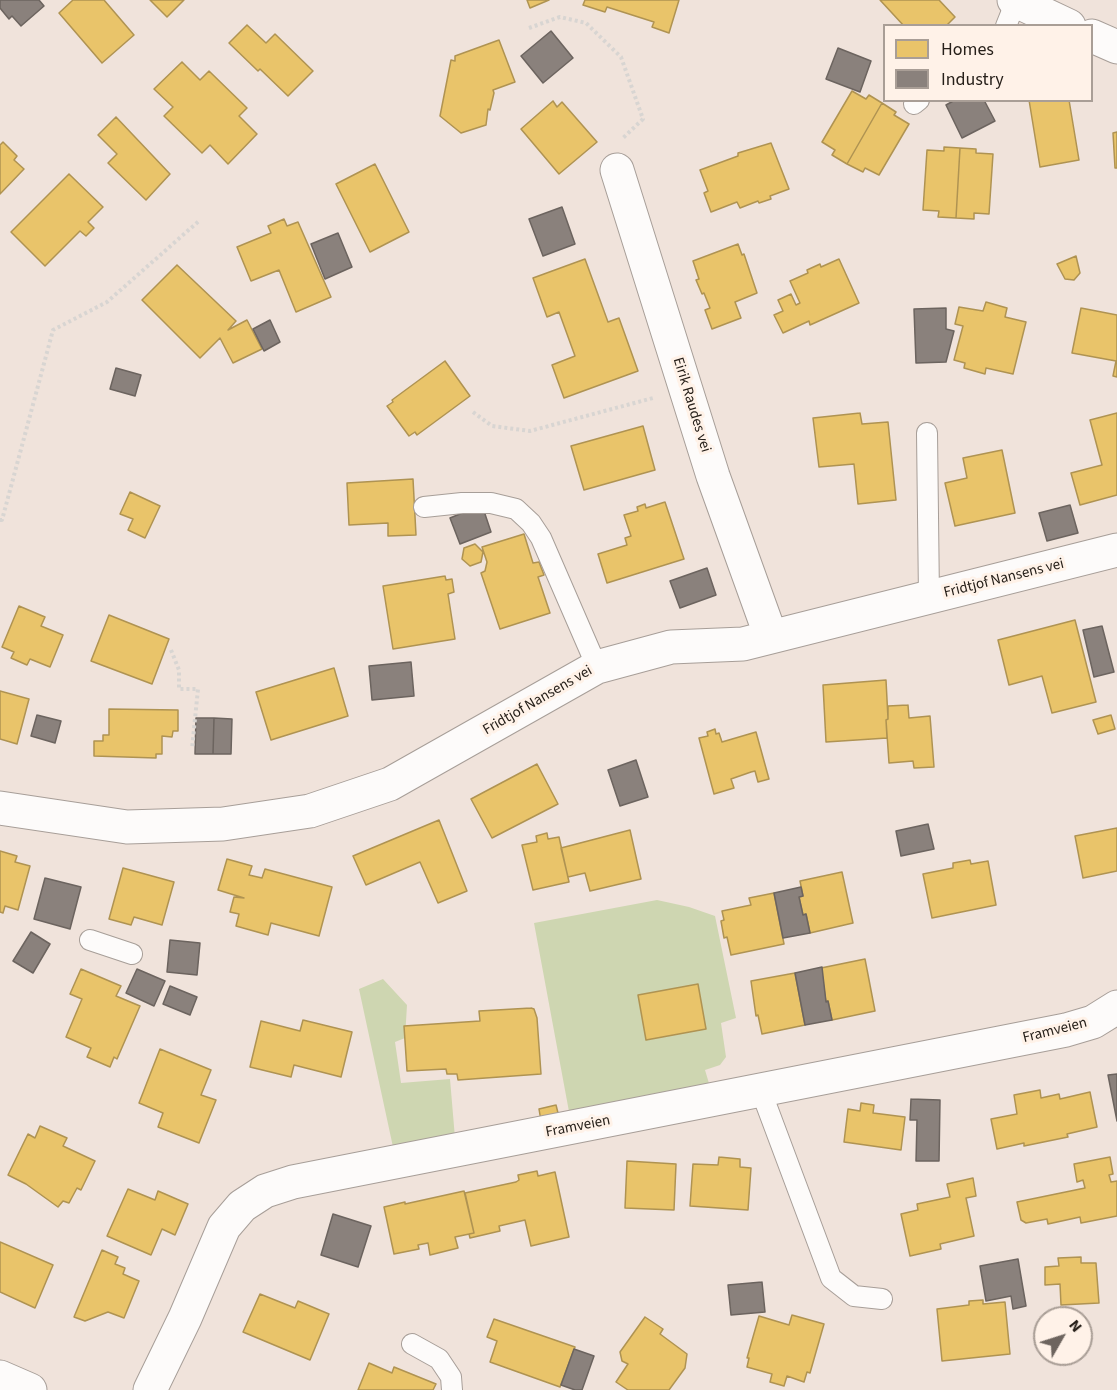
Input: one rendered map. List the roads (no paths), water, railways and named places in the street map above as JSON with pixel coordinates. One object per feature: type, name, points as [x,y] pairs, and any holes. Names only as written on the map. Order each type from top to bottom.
[{"type":"street","points":[[1012,9],[1062,24]]},
{"type":"street","points":[[1093,36],[1117,47]]},
{"type":"street","name":"Eirik Raudes vei","points":[[617,170],[713,476],[771,637]]},
{"type":"street","name":"Fridtjof Nansens vei","points":[[0,808],[127,827],[223,824],[310,811],[390,784],[597,667],[671,647],[743,644],[1117,550]]},
{"type":"street","name":"Framveien","points":[[150,1390],[185,1318],[224,1227],[242,1206],[265,1191],[293,1182],[1066,1030],[1093,1022],[1117,1007]]},
{"type":"street","points":[[0,1377],[30,1390]]},
{"type":"lane","points":[[927,433],[929,597]]},
{"type":"lane","points":[[424,507],[462,503],[491,504],[516,509],[531,523],[541,538],[597,667]]},
{"type":"lane","points":[[90,940],[132,954]]},
{"type":"lane","points":[[761,1091],[831,1278],[854,1296],[882,1299]]},
{"type":"lane","points":[[412,1344],[439,1359],[451,1377],[452,1390]]}]
